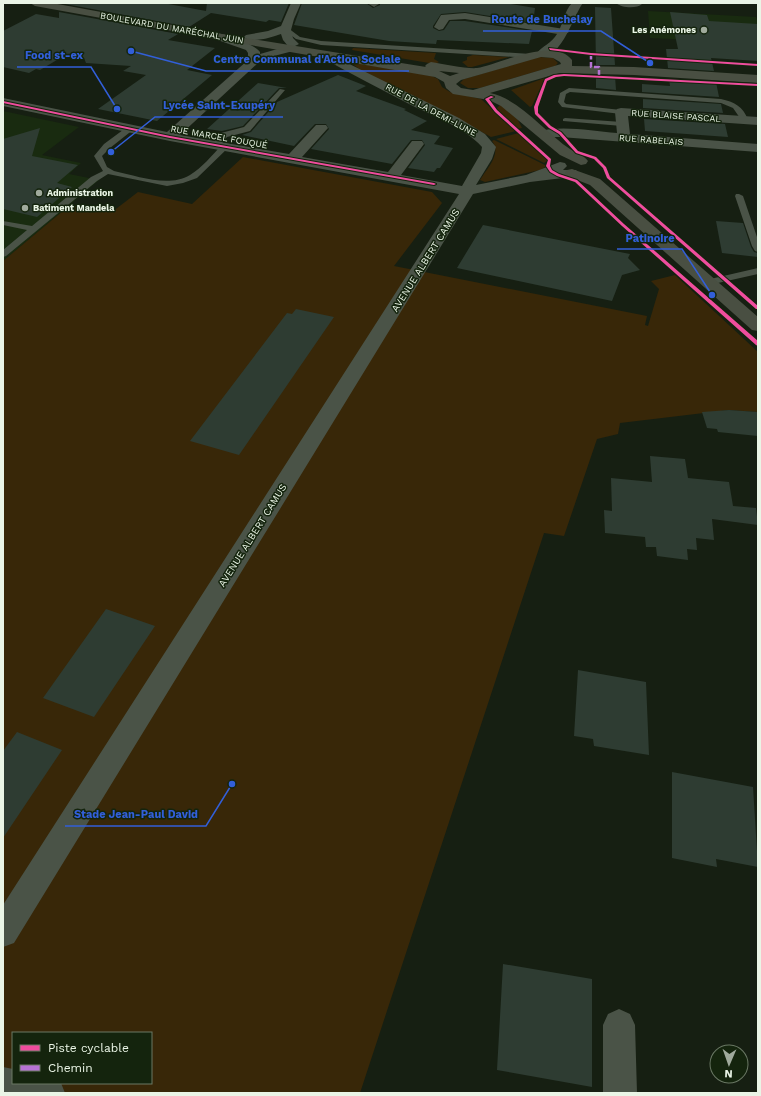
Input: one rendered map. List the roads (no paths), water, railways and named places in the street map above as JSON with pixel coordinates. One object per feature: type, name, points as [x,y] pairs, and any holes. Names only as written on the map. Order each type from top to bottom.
[{"type":"main road","name":"BOULEVARD DU MARÉCHAL JUIN","points":[[35,3],[216,36],[448,69],[473,71]]},
{"type":"main road","name":"BOULEVARD DU MARÉCHAL JUIN","points":[[66,3],[250,37],[325,55],[435,73],[450,81],[450,85],[454,89],[492,97],[505,102]]},
{"type":"main road","points":[[450,81],[473,71],[537,55],[562,62],[634,71],[758,79]]},
{"type":"main road","points":[[473,94],[501,86],[562,62],[758,73]]},
{"type":"main road","points":[[501,86],[502,95],[505,102],[568,155],[585,164],[588,170],[583,173],[566,169]]},
{"type":"main road","points":[[519,114],[526,129],[555,156],[566,169],[595,182]]},
{"type":"main road","points":[[585,164],[595,182],[758,326]]},
{"type":"street","points":[[170,137],[254,61],[291,46],[287,38],[286,29],[296,3]]},
{"type":"street","points":[[562,62],[563,35],[574,7],[578,3]]},
{"type":"street","points":[[621,3],[637,4]]},
{"type":"street","points":[[438,27],[445,17],[465,16],[563,35]]},
{"type":"street","points":[[250,37],[270,34],[286,29]]},
{"type":"street","points":[[537,55],[563,35]]},
{"type":"street","points":[[216,36],[250,48],[254,52],[254,61]]},
{"type":"street","name":"RUE DE LA DEMI-LUNE","points":[[325,55],[359,74],[434,111],[480,137],[489,147],[488,156],[469,182],[468,191]]},
{"type":"street","name":"RUE MARCEL FOUQUÉ","points":[[3,102],[170,137],[468,191]]},
{"type":"street","name":"RUE BLAISE PASCAL","points":[[624,138],[622,118],[744,120],[758,122]]},
{"type":"street","points":[[292,159],[321,128]]},
{"type":"street","name":"RUE RABELAIS","points":[[544,134],[560,133],[758,148]]},
{"type":"street","points":[[392,177],[417,144]]},
{"type":"street","points":[[468,191],[566,169]]},
{"type":"street","name":"AVENUE ALBERT CAMUS","points":[[3,932],[468,191]]},
{"type":"street","points":[[619,1025],[620,1093]]},
{"type":"street","points":[[3,1084],[48,1093]]},
{"type":"lane","points":[[286,29],[298,38],[321,43],[537,55]]},
{"type":"lane","points":[[130,129],[107,146],[98,156],[104,168],[112,173],[167,184],[183,181],[194,176],[220,146],[224,135],[247,129],[282,90]]},
{"type":"lane","points":[[622,118],[564,106],[561,102],[563,93],[569,90],[720,101],[730,103],[740,109],[744,120]]},
{"type":"lane","points":[[565,120],[622,118]]},
{"type":"lane","points":[[3,254],[94,179],[108,171]]},
{"type":"lane","points":[[739,196],[758,249]]},
{"type":"lane","points":[[3,223],[33,229]]},
{"type":"lane","points":[[709,282],[758,271]]},
{"type":"place","name":"Les Anémones","points":[[704,30]]},
{"type":"place","name":"Centre Communal d'Action Sociale","points":[[131,51]]},
{"type":"place","name":"Route de Buchelay","points":[[650,63]]},
{"type":"place","name":"Food st-ex","points":[[117,109]]},
{"type":"place","name":"Lycée Saint-Exupéry","points":[[111,152]]},
{"type":"place","name":"Administration","points":[[39,193]]},
{"type":"place","name":"Batiment Mandela","points":[[25,208]]},
{"type":"place","name":"Patinoire","points":[[712,295]]},
{"type":"place","name":"Stade Jean-Paul David","points":[[232,784]]}]
